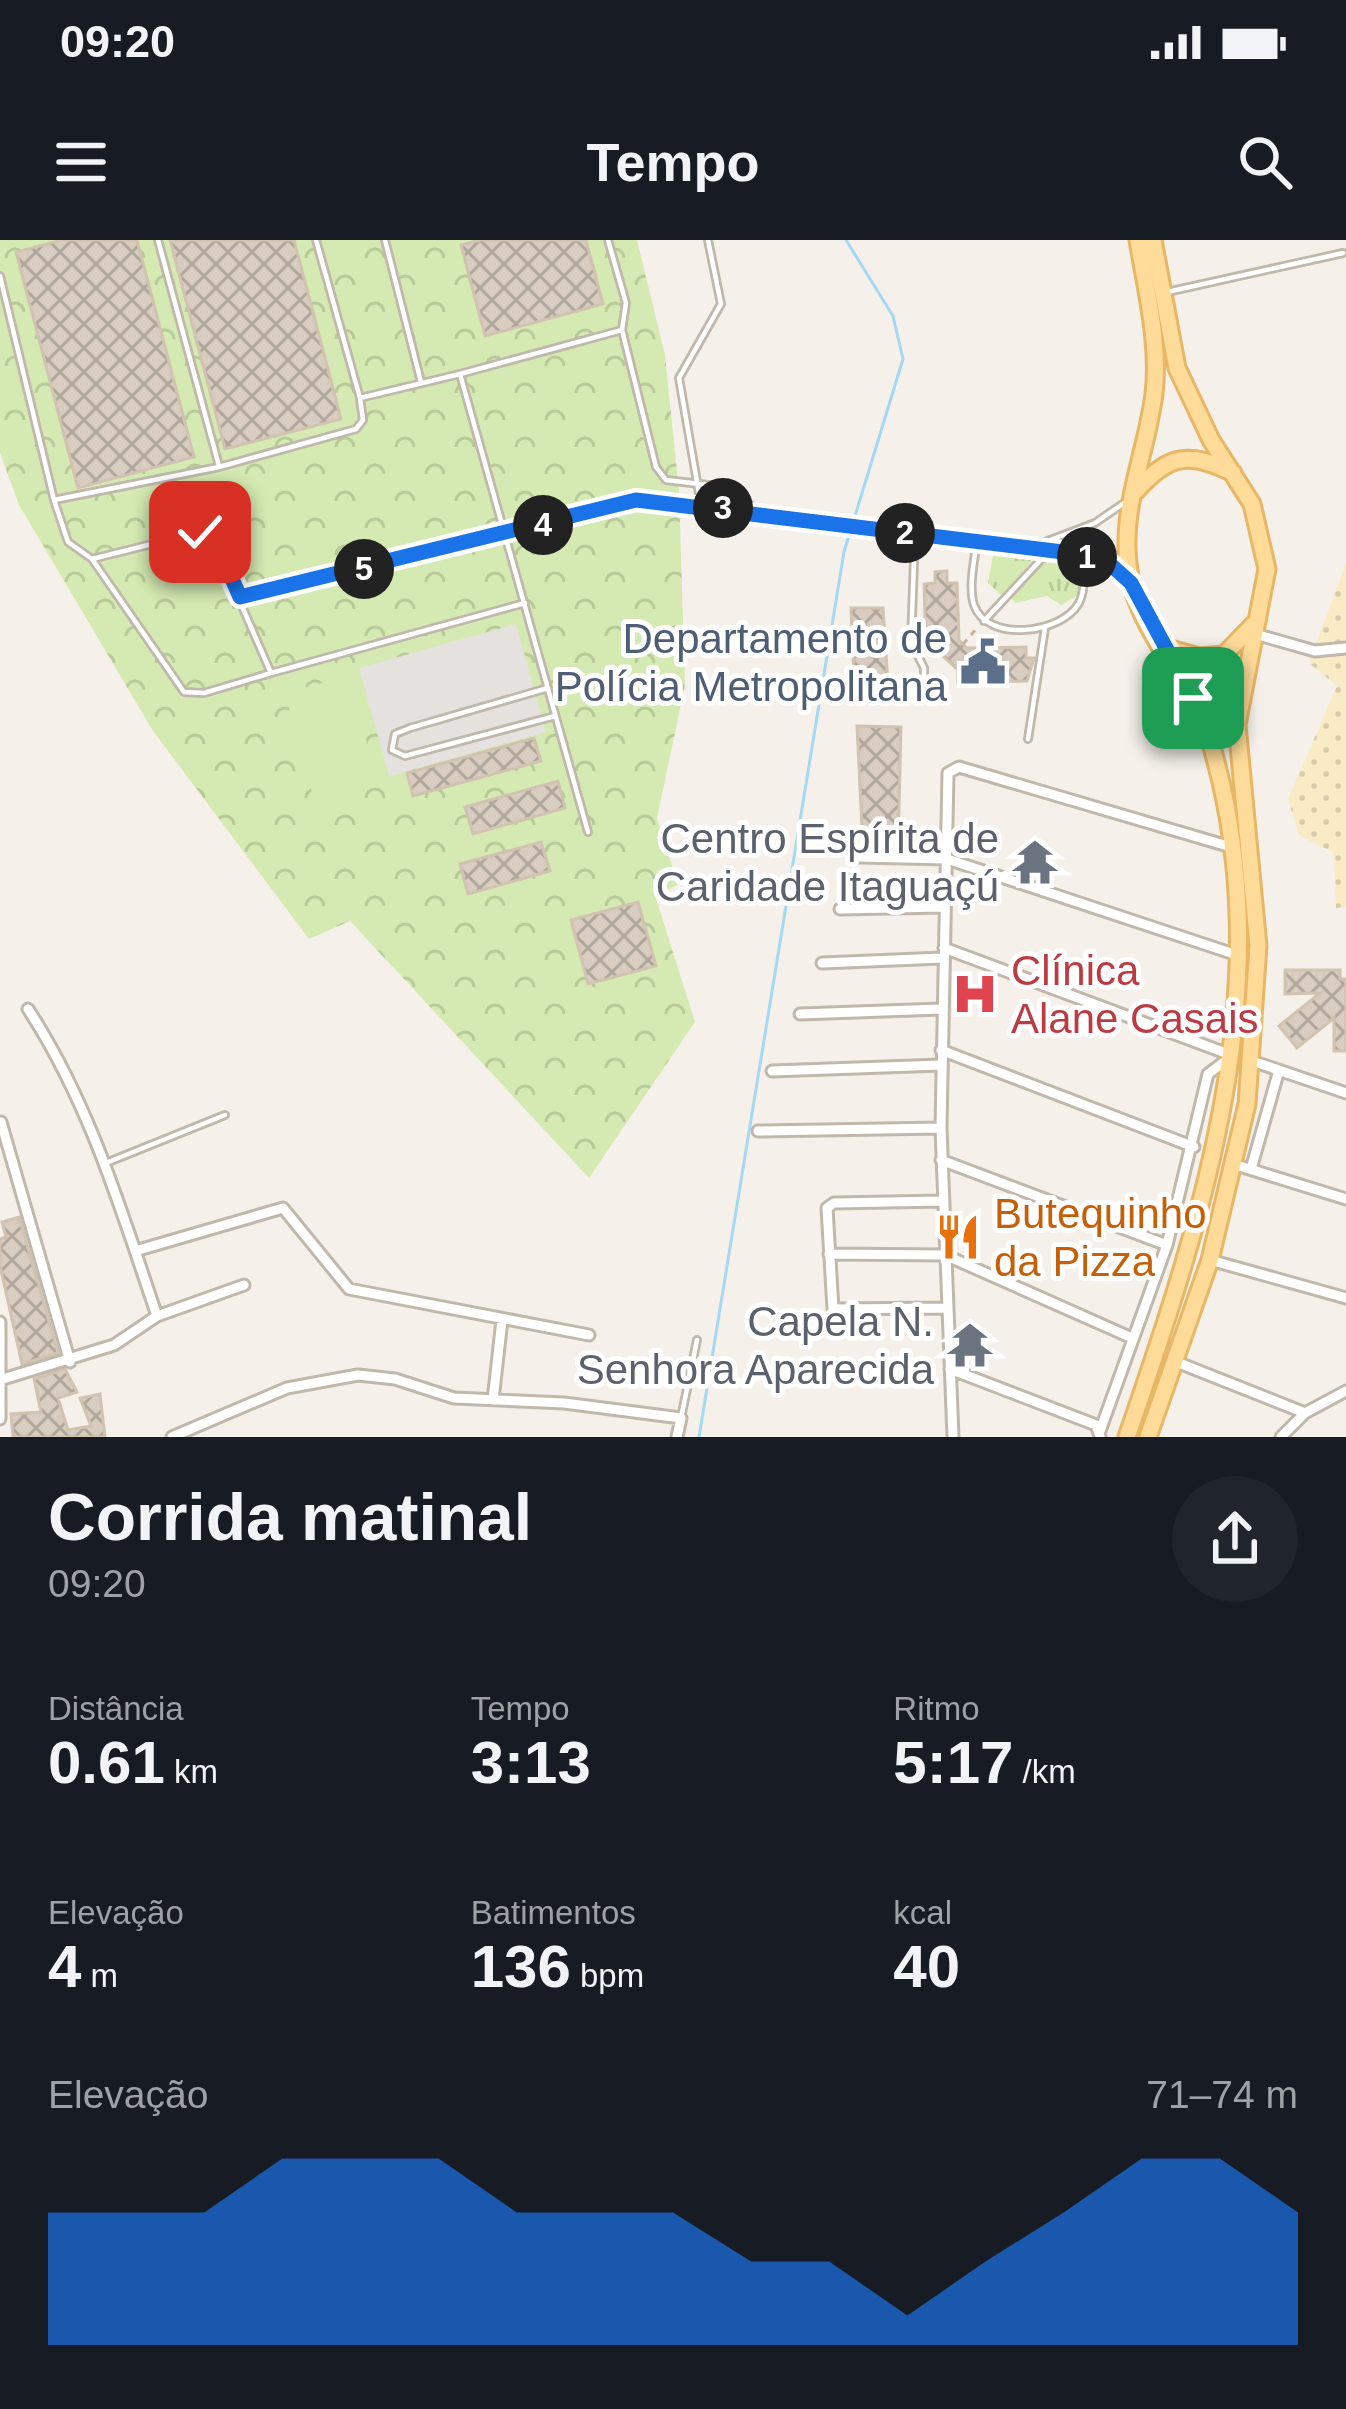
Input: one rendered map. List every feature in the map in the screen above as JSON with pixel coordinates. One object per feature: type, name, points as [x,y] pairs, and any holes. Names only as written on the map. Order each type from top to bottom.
[{"type":"main road","points":[[1127,1437],[1212,1172],[1233,1056],[1237,955],[1231,847],[1211,744],[1131,583],[1129,500],[1155,388],[1138,240]]},
{"type":"main road","points":[[1148,1437],[1210,1260],[1234,1164],[1252,1061],[1258,946],[1237,725],[1267,569],[1260,525],[1188,396],[1153,240]]},
{"type":"main road","points":[[1129,500],[1161,464],[1177,457],[1206,460],[1236,475]]},
{"type":"main road","points":[[1164,646],[1199,657],[1224,655],[1245,638],[1260,614]]},
{"type":"street","points":[[1255,634],[1315,651],[1346,648]]},
{"type":"street","points":[[952,1437],[941,1160],[948,773],[959,767],[1231,847]]},
{"type":"street","points":[[859,857],[946,859],[1237,955]]},
{"type":"street","points":[[840,909],[944,907]]},
{"type":"street","points":[[822,962],[943,953],[1233,1056]]},
{"type":"street","points":[[28,1009],[61,1059],[106,1163],[157,1316]]},
{"type":"street","points":[[800,1014],[941,1009]]},
{"type":"street","points":[[941,1050],[1195,1147]]},
{"type":"street","points":[[950,1369],[1100,1434],[1167,1245],[1195,1147],[1208,1074],[1233,1056]]},
{"type":"street","points":[[1252,1061],[1346,1093]]},
{"type":"street","points":[[772,1071],[941,1065]]},
{"type":"street","points":[[1251,1169],[1279,1070]]},
{"type":"street","points":[[1,1122],[70,1362]]},
{"type":"street","points":[[758,1131],[941,1128]]},
{"type":"street","points":[[941,1160],[1167,1245]]},
{"type":"street","points":[[1234,1164],[1346,1199]]},
{"type":"street","points":[[943,1201],[834,1203],[827,1208],[831,1305],[838,1310],[946,1308]]},
{"type":"street","points":[[135,1251],[283,1208],[349,1289],[589,1335]]},
{"type":"street","points":[[829,1253],[945,1255],[1132,1338]]},
{"type":"street","points":[[1210,1260],[1346,1298]]},
{"type":"street","points":[[3,1379],[114,1345],[157,1316],[244,1285]]},
{"type":"street","points":[[493,1400],[502,1320]]},
{"type":"street","points":[[0,1322],[0,1419]]},
{"type":"street","points":[[1174,1361],[1305,1413]]},
{"type":"street","points":[[172,1437],[252,1401],[328,1378],[374,1376],[444,1396],[681,1418],[677,1437]]},
{"type":"street","points":[[1281,1437],[1305,1413],[1346,1391]]},
{"type":"lane","points":[[158,240],[219,467]]},
{"type":"lane","points":[[54,500],[219,467],[356,429],[362,420],[360,398],[316,240]]},
{"type":"lane","points":[[385,240],[422,382]]},
{"type":"lane","points":[[608,240],[626,303],[622,330],[656,467],[674,484],[726,487],[760,513]]},
{"type":"lane","points":[[701,505],[679,378],[721,304],[708,240]]},
{"type":"lane","points":[[1162,293],[1343,254]]},
{"type":"lane","points":[[0,276],[68,542],[92,559],[184,692],[204,693],[525,603]]},
{"type":"lane","points":[[360,398],[622,330]]},
{"type":"lane","points":[[460,374],[588,832]]},
{"type":"lane","points":[[1028,548],[1095,523],[1129,500]]},
{"type":"lane","points":[[240,597],[506,536],[626,502],[701,505],[1084,556],[1111,565],[1131,583]]},
{"type":"lane","points":[[92,559],[206,532],[240,597],[271,674]]},
{"type":"lane","points":[[915,534],[911,642],[924,668],[924,697]]},
{"type":"lane","points":[[977,539],[973,601],[985,621]]},
{"type":"lane","points":[[985,621],[1049,551]]},
{"type":"lane","points":[[985,621],[1045,628],[1067,616],[1080,601],[1084,556]]},
{"type":"lane","points":[[1028,739],[1045,628]]},
{"type":"lane","points":[[548,688],[394,734],[392,750],[405,756],[556,716]]},
{"type":"lane","points":[[106,1163],[225,1115]]},
{"type":"lane","points":[[681,1418],[698,1340]]},
{"type":"path","points":[[963,644],[985,621]]},
{"type":"green space","points":[[0,240],[637,240],[665,355],[679,491],[685,685],[657,818],[678,885],[655,895],[695,1022],[589,1178],[350,921],[309,939],[153,731],[19,505],[0,453]]},
{"type":"green space","points":[[994,549],[1038,554],[1002,596],[988,583]]},
{"type":"green space","points":[[1064,555],[1077,564],[1079,595],[1061,605],[1047,596],[1015,603],[1011,597],[1048,559]]},
{"type":"green space","points":[[348,676],[379,786],[315,804],[285,693]]},
{"type":"sand","points":[[1346,563],[1346,907],[1336,908],[1334,853],[1299,835],[1288,799],[1337,686],[1309,663]]},
{"type":"shaded area","points":[[516,624],[546,732],[389,776],[359,668]]},
{"type":"building","points":[[62,240],[137,240],[194,457],[78,488],[16,252]]},
{"type":"building","points":[[170,240],[294,240],[341,419],[225,449]]},
{"type":"building","points":[[481,240],[586,240],[603,304],[485,336],[461,245]]},
{"type":"building","points":[[947,571],[947,583],[957,583],[959,640],[967,648],[1026,647],[1026,658],[1034,658],[1027,681],[958,682],[958,670],[936,650],[926,650],[924,584],[935,583],[935,572]]},
{"type":"building","points":[[851,608],[883,608],[889,699],[855,701]]},
{"type":"building","points":[[857,726],[901,727],[898,849],[863,848]]},
{"type":"building","points":[[534,738],[541,761],[413,796],[407,773]]},
{"type":"building","points":[[558,781],[565,808],[473,834],[465,807]]},
{"type":"building","points":[[541,842],[550,871],[468,894],[460,864]]},
{"type":"building","points":[[638,902],[656,966],[588,984],[571,920]]},
{"type":"building","points":[[1285,970],[1340,970],[1340,979],[1346,979],[1346,1051],[1334,1051],[1334,1018],[1297,1048],[1279,1026],[1320,993],[1285,994]]},
{"type":"building","points":[[19,1217],[58,1353],[22,1364],[0,1266],[0,1239],[6,1237],[2,1222]]},
{"type":"building","points":[[65,1369],[77,1392],[58,1398],[68,1430],[91,1426],[80,1398],[100,1394],[105,1437],[13,1437],[11,1414],[41,1412],[34,1379]]},
{"type":"waterway","points":[[699,1437],[844,552],[903,359],[893,316],[846,240]]},
{"type":"place","name":"Departamento de Polícia Metropolitana","points":[[983,662]]},
{"type":"place","name":"Centro Espírita de Caridade Itaguaçú","points":[[1035,862]]},
{"type":"place","name":"Clínica Alane Casais","points":[[975,994]]},
{"type":"place","name":"Butequinho da Pizza","points":[[958,1237]]},
{"type":"place","name":"Capela N. Senhora Aparecida","points":[[970,1345]]},
{"type":"route","points":[[200,532],[215,540],[240,597],[506,536],[636,500],[1071,553],[1111,565],[1131,583],[1193,698]]}]
